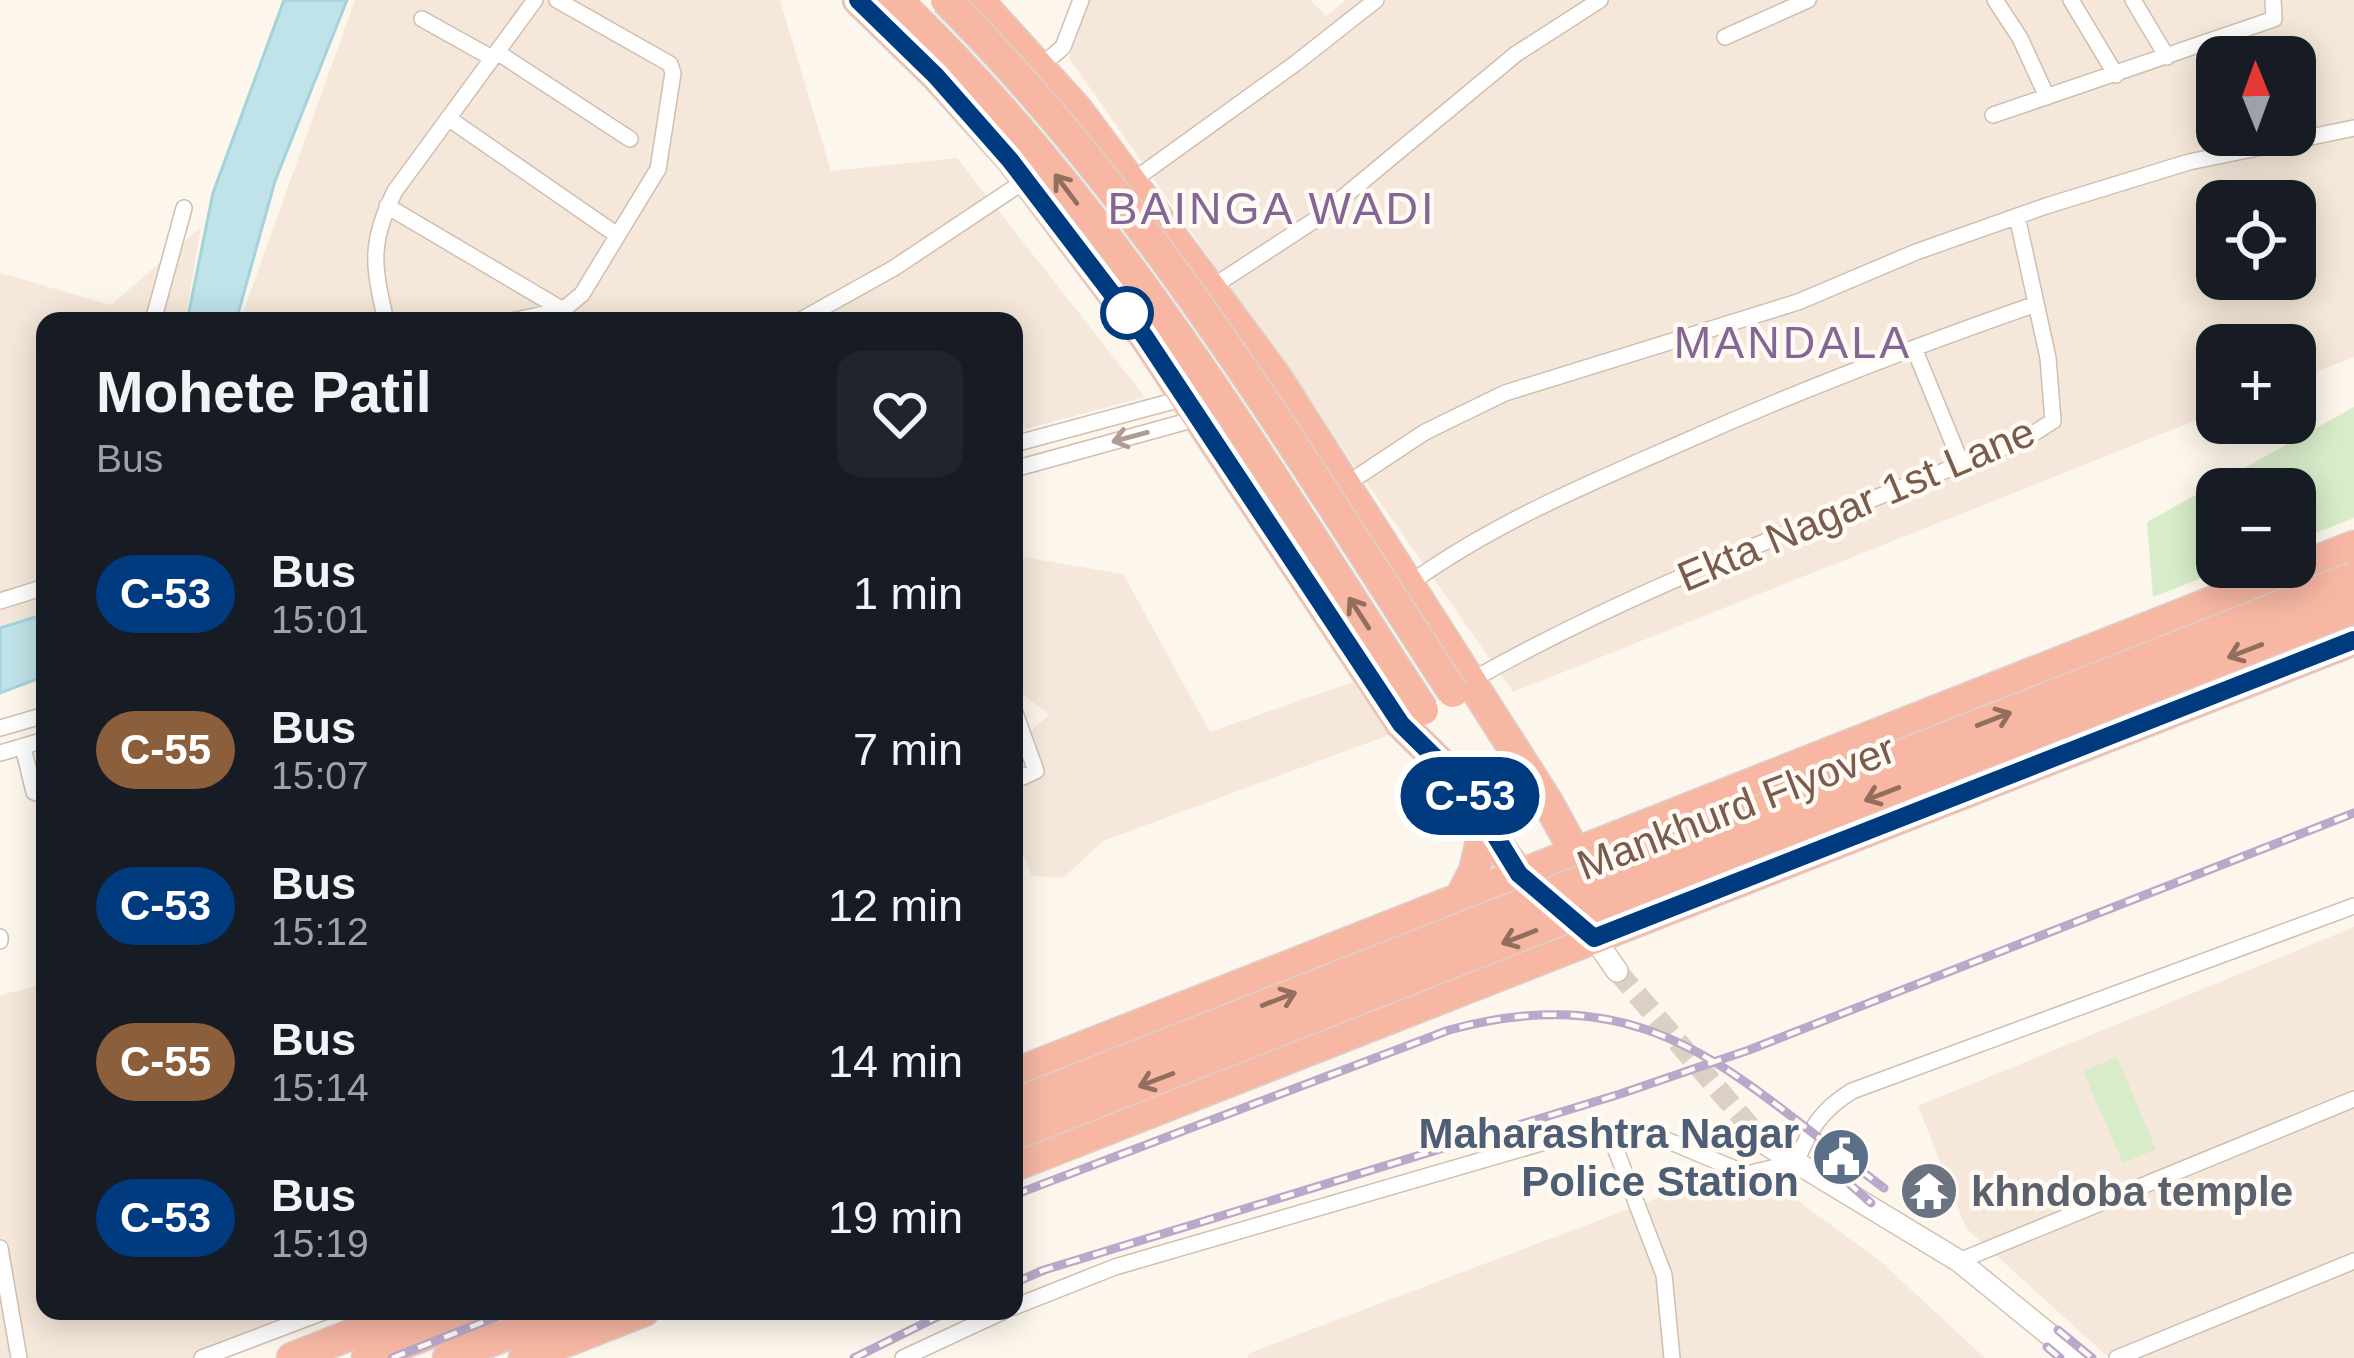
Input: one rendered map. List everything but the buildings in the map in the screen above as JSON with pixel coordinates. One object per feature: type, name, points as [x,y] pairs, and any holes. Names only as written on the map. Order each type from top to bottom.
[{"type":"highway","points":[[858,0],[977,120],[1026,180],[1145,337],[1401,724],[1466,788]]},
{"type":"highway","points":[[896,0],[997,103],[1166,321],[1423,710],[1485,825],[1519,874],[1594,938]]},
{"type":"highway","points":[[946,0],[1059,122],[1194,300],[1462,686],[1516,756],[1575,852],[1594,938]]},
{"type":"highway","points":[[978,0],[1041,66],[1268,366],[1409,584],[1462,686]]},
{"type":"highway","points":[[1023,1069],[2354,546]]},
{"type":"highway","name":"Mankhurd Flyover","points":[[1023,1100],[2354,577]]},
{"type":"highway","name":"Mankhurd Flyover","points":[[1023,1132],[2354,608]]},
{"type":"highway","points":[[1023,1162],[2354,640]]},
{"type":"highway","points":[[1460,898],[1474,871],[1485,825]]},
{"type":"highway","points":[[292,1358],[388,1320]]},
{"type":"highway","points":[[367,1358],[464,1320]]},
{"type":"highway","points":[[448,1358],[545,1320]]},
{"type":"highway","points":[[524,1358],[621,1320]]},
{"type":"street","points":[[384,312],[375,275],[377,225],[535,0]]},
{"type":"street","points":[[554,312],[582,294],[658,169],[674,73],[670,64],[557,0]]},
{"type":"street","points":[[1041,66],[1063,46],[1081,0]]},
{"type":"street","points":[[1131,182],[1376,0]]},
{"type":"street","points":[[1212,287],[1318,218],[1516,53],[1600,0]]},
{"type":"street","points":[[1725,37],[1808,0]]},
{"type":"street","points":[[1995,0],[2020,38],[2047,97]]},
{"type":"street","points":[[2071,0],[2116,74]]},
{"type":"street","points":[[2133,0],[2167,57]]},
{"type":"street","points":[[1993,115],[2274,19],[2273,0]]},
{"type":"street","points":[[422,19],[495,55],[631,139]]},
{"type":"street","points":[[448,118],[617,235]]},
{"type":"street","points":[[1345,485],[1425,432],[1505,393],[1798,302],[1916,252],[2189,162],[2354,128]]},
{"type":"street","points":[[815,312],[894,268],[1026,180]]},
{"type":"street","points":[[387,206],[563,310]]},
{"type":"street","points":[[155,312],[184,208]]},
{"type":"street","name":"Ekta Nagar 1st Lane","points":[[1462,686],[1596,614],[1722,558],[2023,440],[2053,421],[2048,358],[2017,216]]},
{"type":"street","points":[[1409,584],[1489,532],[1747,412],[2036,304]]},
{"type":"street","points":[[1914,348],[1962,465]]},
{"type":"street","points":[[1023,466],[1192,408],[1268,366]]},
{"type":"street","points":[[1023,442],[1192,408],[1268,366]]},
{"type":"street","points":[[0,601],[36,589]]},
{"type":"street","points":[[0,728],[36,718]]},
{"type":"street","points":[[1023,735],[1036,771],[1023,777]]},
{"type":"street","points":[[0,753],[36,743]]},
{"type":"street","points":[[23,747],[36,793]]},
{"type":"street","points":[[1796,1162],[1813,1123],[1852,1091],[2354,906]]},
{"type":"street","points":[[1594,938],[1617,971]]},
{"type":"street","points":[[1959,1261],[2354,1099]]},
{"type":"street","points":[[1023,1304],[1137,1260],[1579,1132],[1645,1131],[1747,1174],[1796,1162]]},
{"type":"street","points":[[1609,1132],[1664,1275],[1672,1358]]},
{"type":"street","points":[[1764,1143],[1959,1261],[2078,1358]]},
{"type":"street","points":[[0,1248],[19,1358]]},
{"type":"street","points":[[2117,1358],[2354,1261]]},
{"type":"street","points":[[202,1358],[302,1320]]},
{"type":"street","points":[[903,1358],[985,1320]]},
{"type":"shaded area","points":[[355,0],[780,0],[831,171],[957,158],[1145,397],[1023,430],[1023,312],[243,312]]},
{"type":"shaded area","points":[[1089,0],[1310,0],[1326,16],[1346,0],[2354,0],[2354,357],[2316,372],[2316,324],[2196,324],[2196,420],[1513,692],[1069,58]]},
{"type":"shaded area","points":[[201,227],[187,312],[36,312],[36,630],[0,642],[0,273],[111,305]]},
{"type":"shaded area","points":[[1023,557],[1123,574],[1210,732],[1353,682],[1389,735],[1103,841],[1063,878],[1032,876],[1023,855],[1023,737],[1049,715],[1023,694]]},
{"type":"shaded area","points":[[2354,927],[2354,1358],[2109,1358],[1966,1228],[1918,1106]]},
{"type":"shaded area","points":[[36,986],[36,1320],[323,1320],[220,1358],[0,1358],[0,995]]},
{"type":"shaded area","points":[[1747,1164],[1879,1260],[1985,1358],[1248,1358],[1247,1354]]},
{"type":"green space","points":[[2354,407],[2354,518],[2316,533],[2316,468],[2244,468],[2287,444],[2316,444],[2316,428]]},
{"type":"green space","points":[[2196,495],[2196,580],[2153,597],[2147,522]]},
{"type":"green space","points":[[2117,1057],[2156,1149],[2123,1163],[2083,1071]]},
{"type":"water","points":[[284,0],[347,0],[275,181],[239,312],[189,312],[213,193]]},
{"type":"water","points":[[36,617],[36,679],[0,693],[0,628]]},
{"type":"tunnel","points":[[1617,971],[1764,1143]]},
{"type":"railway","points":[[1023,1279],[1749,1050],[2354,813]]},
{"type":"railway","points":[[1023,1192],[1449,1030],[1520,1016],[1582,1016],[1637,1027],[1687,1047],[1782,1109],[1884,1188]]},
{"type":"railway","points":[[1826,1163],[1871,1203]]},
{"type":"railway","points":[[392,1358],[488,1320]]},
{"type":"railway","points":[[854,1358],[931,1320]]},
{"type":"railway","points":[[2058,1330],[2092,1358]]},
{"type":"railway","points":[[2047,1347],[2060,1358]]},
{"type":"bus line","name":"C-53","points":[[858,0],[936,76],[1010,160],[1145,337],[1401,724],[1466,788],[1519,874],[1594,938],[2354,640]]},
{"type":"place","name":"Maharashtra Nagar Police Station","points":[[1841,1157]]},
{"type":"place","name":"khndoba temple","points":[[1929,1191]]},
{"type":"district","name":"BAINGA WADI","points":[[1272,208]]},
{"type":"district","name":"MANDALA","points":[[1793,342]]}]
